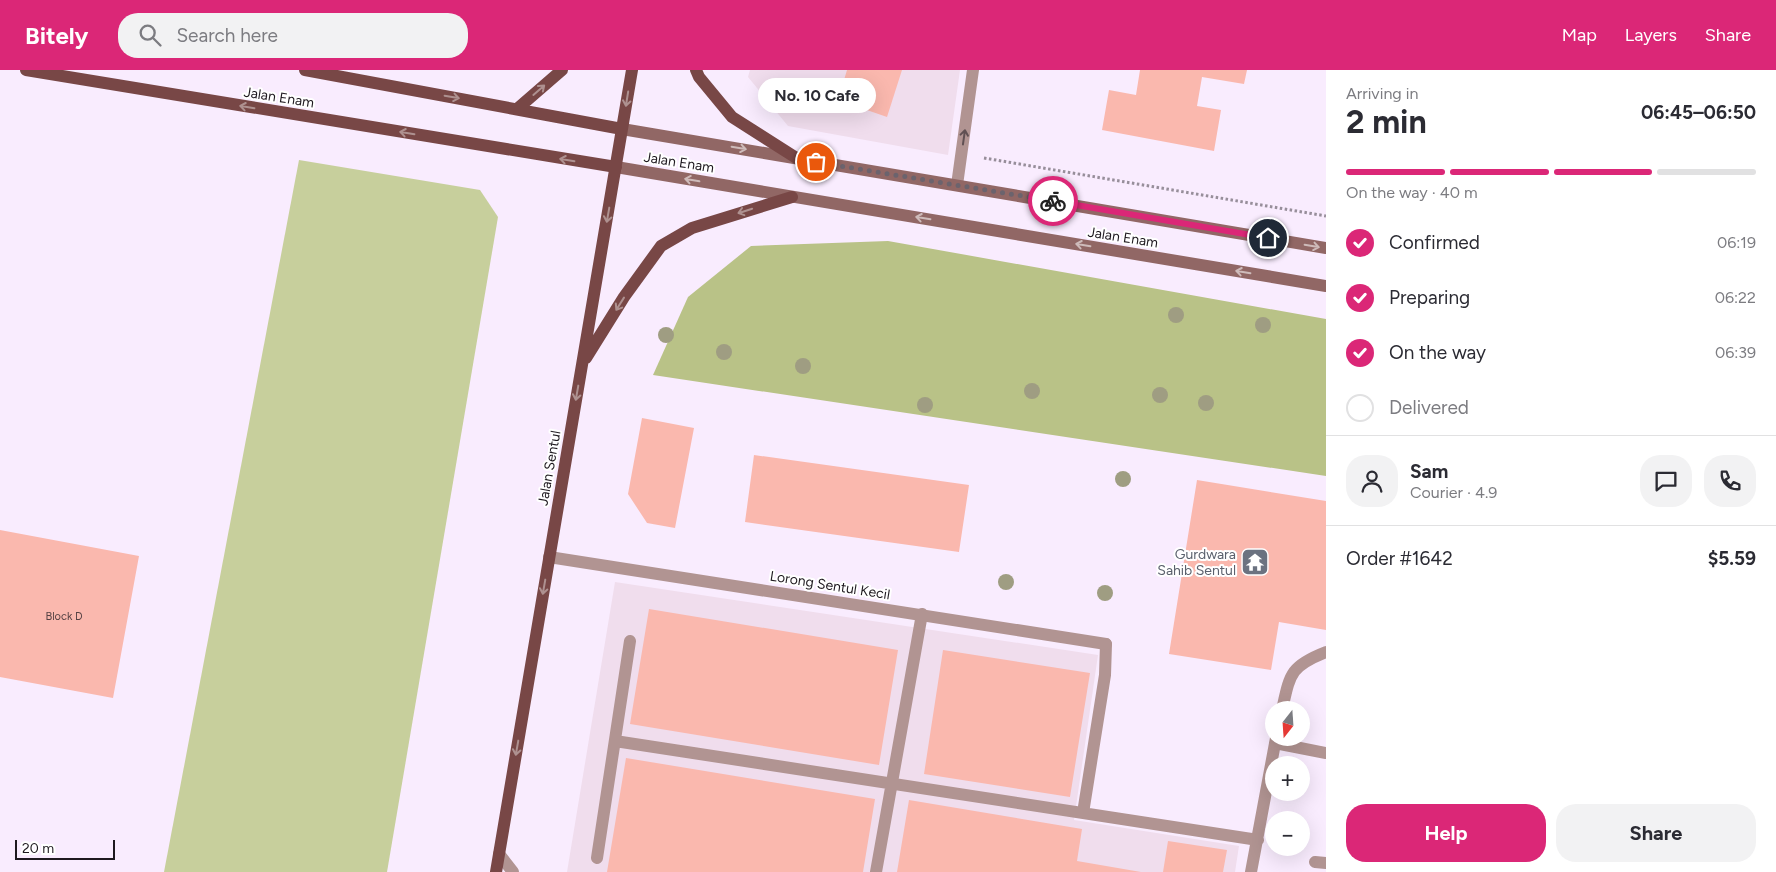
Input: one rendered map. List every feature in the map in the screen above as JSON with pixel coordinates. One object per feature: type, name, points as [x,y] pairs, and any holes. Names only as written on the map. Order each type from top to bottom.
[{"type":"main road","name":"Jalan Enam","points":[[26,70],[1326,286]]},
{"type":"main road","name":"Jalan Enam","points":[[305,70],[798,159],[1326,248]]},
{"type":"main road","points":[[517,109],[562,70]]},
{"type":"main road","name":"Jalan Sentul","points":[[496,872],[632,70]]},
{"type":"main road","points":[[696,70],[699,77],[732,117],[798,159]]},
{"type":"main road","points":[[582,364],[624,297],[661,246],[692,228],[792,197]]},
{"type":"street","points":[[957,185],[973,70]]},
{"type":"street","name":"Lorong Sentul Kecil","points":[[549,558],[922,614],[1106,644],[1105,675],[1083,813]]},
{"type":"street","points":[[876,872],[922,614]]},
{"type":"street","points":[[597,858],[630,641]]},
{"type":"street","points":[[1284,701],[1289,676],[1306,660],[1326,652]]},
{"type":"street","points":[[615,741],[1258,840]]},
{"type":"street","points":[[1251,872],[1275,746]]},
{"type":"street","points":[[1299,746],[1326,753]]},
{"type":"street","points":[[499,854],[513,872]]},
{"type":"path","points":[[961,154],[1326,216]]},
{"type":"shaded area","points":[[750,70],[960,70],[948,155],[788,126],[748,77]]},
{"type":"shaded area","points":[[615,582],[1098,655],[1074,820],[1239,846],[1235,872],[567,872]]},
{"type":"green space","points":[[299,160],[480,190],[498,217],[387,872],[164,872]]},
{"type":"green space","points":[[888,241],[1326,319],[1326,476],[653,375],[688,297],[751,246]]},
{"type":"building","points":[[847,70],[902,70],[887,117],[838,100]]},
{"type":"building","points":[[1140,70],[1247,70],[1244,84],[1202,77],[1197,106],[1221,110],[1214,151],[1102,130],[1109,90],[1136,95]]},
{"type":"building","points":[[642,418],[694,428],[675,528],[647,523],[628,494]]},
{"type":"building","points":[[754,455],[969,485],[959,552],[745,522]]},
{"type":"building","name":"Gurdwara Sahib Sentul","points":[[1197,480],[1326,501],[1326,630],[1279,622],[1271,670],[1169,654]]},
{"type":"building","points":[[0,530],[139,556],[113,698],[0,677]]},
{"type":"building","points":[[649,609],[898,650],[879,765],[630,724]]},
{"type":"building","points":[[943,650],[1090,673],[1070,797],[924,774]]},
{"type":"building","points":[[626,758],[875,799],[863,872],[607,872]]},
{"type":"building","points":[[909,800],[1082,829],[1077,861],[1141,872],[897,872]]},
{"type":"building","points":[[1168,841],[1227,850],[1223,872],[1163,872]]},
{"type":"way so far","points":[[816,162],[1053,201]]},
{"type":"place","name":"No. 10 Cafe","points":[[816,162]]},
{"type":"place","name":"Gurdwara Sahib Sentul","points":[[1255,562]]},
{"type":"route","points":[[1053,201],[1268,238]]}]
